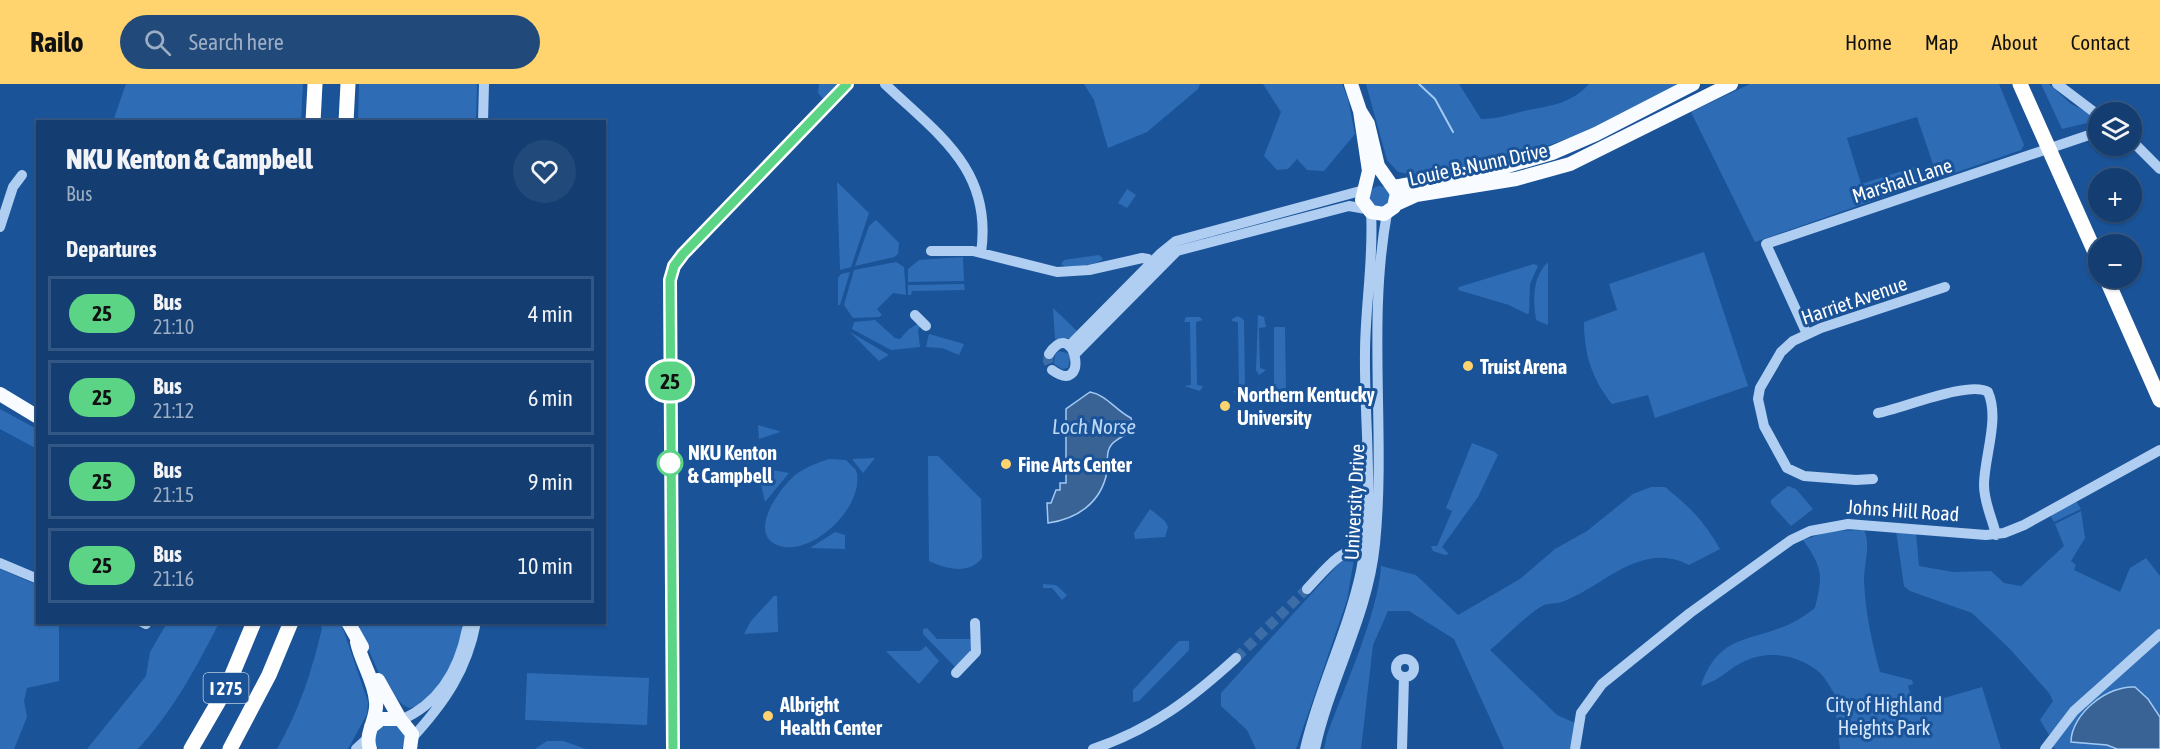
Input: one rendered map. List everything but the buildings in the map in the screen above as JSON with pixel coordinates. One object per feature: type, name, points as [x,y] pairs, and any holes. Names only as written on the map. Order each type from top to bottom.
[{"type":"highway","points":[[313,120],[315,84]]},
{"type":"highway","points":[[346,120],[348,84]]},
{"type":"highway","points":[[2020,84],[2088,236]]},
{"type":"highway","points":[[2110,288],[2160,400]]},
{"type":"highway","name":"I 275","points":[[191,749],[226,687],[253,624]]},
{"type":"highway","name":"I 275","points":[[230,749],[269,675],[290,624]]},
{"type":"main road","name":"University Drive","points":[[1351,84],[1360,111],[1368,156],[1362,200],[1369,211]]},
{"type":"main road","name":"Louie B. Nunn Drive","points":[[1392,185],[1423,184],[1504,167],[1552,153],[1596,134],[1694,84]]},
{"type":"main road","name":"Louie B. Nunn Drive","points":[[1391,208],[1416,195],[1516,179],[1570,164],[1731,84]]},
{"type":"main road","name":"University Drive","points":[[1360,111],[1368,124],[1378,166],[1397,196],[1391,208]]},
{"type":"main road","points":[[1375,151],[1398,177],[1423,184]]},
{"type":"main road","points":[[1365,187],[1378,180],[1392,185]]},
{"type":"main road","points":[[1369,211],[1391,208]]},
{"type":"main road","points":[[0,394],[36,416]]},
{"type":"main road","points":[[349,624],[376,701],[370,738]]},
{"type":"main road","points":[[357,642],[366,652],[387,700],[400,720],[409,728],[412,744]]},
{"type":"main road","points":[[370,738],[381,719],[400,720]]},
{"type":"street","points":[[483,120],[484,84]]},
{"type":"street","points":[[673,749],[670,280],[674,266],[683,254],[847,84]]},
{"type":"street","points":[[885,84],[967,168],[977,188],[983,214],[981,253]]},
{"type":"street","points":[[2057,84],[2088,107]]},
{"type":"street","name":"Marshall Lane","points":[[1807,334],[1766,244],[1932,187],[1973,177],[2088,136]]},
{"type":"street","points":[[2142,150],[2158,164]]},
{"type":"street","points":[[0,227],[13,187],[22,174]]},
{"type":"street","points":[[1072,350],[1176,241],[1365,187]]},
{"type":"street","points":[[1154,266],[1177,251],[1192,245],[1349,206],[1369,211]]},
{"type":"street","name":"University Drive","points":[[1315,749],[1322,720],[1359,618],[1369,546],[1376,328],[1391,208]]},
{"type":"street","name":"University Drive","points":[[1305,749],[1369,546],[1365,326],[1369,211]]},
{"type":"street","points":[[931,251],[981,253],[1057,272],[1089,270],[1142,258],[1154,266]]},
{"type":"street","name":"Harriet Avenue","points":[[1873,479],[1856,480],[1796,474],[1787,468],[1764,426],[1758,399],[1760,387],[1780,352],[1793,341],[1807,334],[1945,287]]},
{"type":"street","points":[[915,315],[926,326]]},
{"type":"street","points":[[1049,354],[1056,346],[1072,350]]},
{"type":"street","points":[[1052,370],[1060,374],[1070,372],[1077,362],[1072,350]]},
{"type":"street","points":[[1878,413],[1896,410],[1932,397],[1980,389],[1988,392],[1991,400],[1984,487],[1986,508],[1996,535]]},
{"type":"street","name":"Johns Hill Road","points":[[1575,749],[1581,713],[1602,684],[1690,613],[1791,540],[1819,528],[1848,524],[1996,535],[2024,525],[2160,450]]},
{"type":"street","points":[[1307,589],[1336,558],[1350,548],[1369,546]]},
{"type":"street","points":[[0,563],[36,578]]},
{"type":"street","points":[[956,673],[976,652],[975,623]]},
{"type":"street","points":[[400,720],[423,710],[446,684],[463,649],[469,624]]},
{"type":"street","points":[[412,744],[461,673],[471,651],[476,624]]},
{"type":"street","points":[[2045,749],[2074,711],[2160,634]]},
{"type":"street","points":[[1093,749],[1125,738],[1182,706],[1236,658]]},
{"type":"street","points":[[1402,749],[1404,677]]},
{"type":"street","points":[[356,749],[370,738]]},
{"type":"green space","points":[[126,84],[303,84],[301,120],[113,120]]},
{"type":"green space","points":[[359,84],[477,84],[476,120],[358,120]]},
{"type":"green space","points":[[819,84],[840,84],[824,100],[818,93]]},
{"type":"green space","points":[[1084,84],[1200,84],[1198,89],[1147,132],[1108,148],[1094,100]]},
{"type":"green space","points":[[1263,84],[1342,84],[1348,99],[1355,134],[1324,171],[1307,170],[1297,159],[1288,169],[1277,170],[1264,156],[1281,112]]},
{"type":"green space","points":[[1366,84],[1459,84],[1481,119],[1498,118],[1559,103],[1575,96],[1589,84],[1681,84],[1602,126],[1505,161],[1420,176],[1398,172],[1387,160]]},
{"type":"green space","points":[[1750,84],[1999,84],[2024,145],[2021,150],[1943,177],[1937,176],[1917,117],[1847,138],[1861,184],[1918,166],[1923,183],[1755,242],[1691,112]]},
{"type":"green space","points":[[2041,84],[2049,84],[2071,104],[2088,112],[2088,123],[2062,129]]},
{"type":"green space","points":[[837,182],[869,213],[851,267],[840,270]]},
{"type":"green space","points":[[1380,186],[1388,189],[1391,197],[1388,205],[1380,208],[1372,205],[1369,197],[1372,189]]},
{"type":"green space","points":[[1127,189],[1136,195],[1127,208],[1118,203]]},
{"type":"green space","points":[[876,220],[899,243],[898,254],[894,257],[855,266],[869,226]]},
{"type":"green space","points":[[1704,252],[1748,386],[1655,418],[1648,395],[1612,404],[1594,376],[1586,345],[1584,322],[1617,310],[1609,284]]},
{"type":"green space","points":[[1099,255],[1103,259],[1090,264],[1064,266],[1061,264],[1064,260]]},
{"type":"green space","points":[[963,257],[964,281],[908,282],[908,269],[919,260]]},
{"type":"green space","points":[[896,262],[904,267],[906,295],[893,293],[877,309],[882,315],[879,317],[853,318],[844,305],[854,270]]},
{"type":"green space","points":[[1548,262],[1548,325],[1536,320],[1534,297],[1536,282]]},
{"type":"green space","points":[[1534,264],[1538,266],[1530,284],[1529,313],[1527,314],[1509,305],[1458,290],[1459,287]]},
{"type":"green space","points":[[850,272],[840,305],[838,305],[838,278],[841,274]]},
{"type":"green space","points":[[964,284],[965,290],[912,291],[911,295],[908,295],[908,285]]},
{"type":"green space","points":[[1053,308],[1077,331],[1070,338],[1055,339]]},
{"type":"green space","points":[[1258,315],[1264,317],[1266,327],[1259,328],[1260,368],[1266,370],[1259,375],[1256,370]]},
{"type":"green space","points":[[1238,316],[1244,320],[1245,391],[1237,396],[1233,391],[1239,391],[1238,322],[1232,319]]},
{"type":"green space","points":[[1186,317],[1199,317],[1203,320],[1196,322],[1197,385],[1203,386],[1200,391],[1184,386],[1191,385],[1190,322],[1184,322]]},
{"type":"green space","points":[[875,320],[895,338],[900,339],[909,329],[919,323],[921,325],[918,330],[920,347],[891,350],[852,329],[854,322]]},
{"type":"green space","points":[[1274,327],[1285,327],[1286,393],[1259,393],[1258,385],[1260,391],[1274,390]]},
{"type":"green space","points":[[850,332],[889,355],[879,361]]},
{"type":"green space","points":[[929,334],[964,344],[959,355],[942,348],[926,347]]},
{"type":"green space","points":[[1059,351],[1071,354],[1068,368],[1062,369],[1054,364],[1055,355]]},
{"type":"green space","points":[[0,409],[36,428],[36,448],[0,429]]},
{"type":"green space","points":[[758,425],[779,431],[780,432],[759,439]]},
{"type":"green space","points":[[1472,443],[1498,455],[1478,497],[1442,547],[1449,554],[1445,555],[1433,551],[1431,546],[1437,546],[1452,511],[1446,508]]},
{"type":"green space","points":[[928,456],[938,456],[981,499],[982,558],[971,567],[950,568],[929,561]]},
{"type":"green space","points":[[875,458],[863,473],[852,459]]},
{"type":"green space","points":[[829,459],[846,460],[856,470],[857,484],[845,513],[820,537],[791,547],[777,545],[769,539],[765,530],[766,520],[775,499],[795,475]]},
{"type":"green space","points":[[762,468],[789,473],[765,502],[758,471]]},
{"type":"green space","points":[[1788,486],[1796,489],[1813,509],[1791,526],[1771,504],[1771,500]]},
{"type":"green space","points":[[1651,487],[1665,487],[1682,501],[1702,522],[1720,549],[1689,565],[1671,559],[1655,558],[1623,569],[1562,602],[1544,605],[1537,609],[1490,650],[1557,715],[1575,723],[1570,749],[1504,749],[1454,639],[1409,611],[1388,611],[1373,645],[1361,749],[1324,749],[1374,606],[1381,566],[1416,575],[1458,615],[1520,579],[1555,549],[1587,531],[1633,494]]},
{"type":"green space","points":[[2076,501],[2081,509],[2054,522],[2050,515]]},
{"type":"green space","points":[[1150,509],[1165,521],[1168,527],[1165,537],[1135,539],[1134,533]]},
{"type":"green space","points":[[2081,511],[2085,538],[2071,561],[2076,565],[2074,570],[2120,592],[2130,568],[2146,558],[2160,576],[2160,629],[2094,686],[2049,735],[2040,720],[2053,701],[2049,693],[2010,649],[1972,613],[1910,591],[1904,586],[1896,531],[1916,533],[1919,566],[1953,572],[1991,571],[2004,583],[2021,586],[2064,546],[2055,524]]},
{"type":"green space","name":"City of Highland Heights Park","points":[[1864,530],[1867,541],[1864,580],[1866,603],[1880,672],[1912,680],[1913,684],[1908,686],[1912,700],[1918,699],[1920,705],[1982,687],[2001,749],[1840,749],[1835,706],[1838,700],[1820,673],[1802,661],[1792,658],[1771,655],[1751,659],[1701,686],[1708,669],[1727,648],[1792,623],[1815,608],[1820,572],[1803,540],[1830,531]]},
{"type":"green space","points":[[835,532],[845,535],[845,549],[810,548]]},
{"type":"green space","points":[[1350,556],[1354,559],[1347,600],[1296,749],[1256,749],[1247,730],[1221,706],[1221,693],[1344,558]]},
{"type":"green space","points":[[0,569],[36,585],[36,624],[59,624],[59,681],[27,688],[24,701],[27,717],[14,749],[0,749]]},
{"type":"green space","points":[[1043,584],[1056,585],[1067,595],[1062,600],[1052,588],[1043,588]]},
{"type":"green space","points":[[774,596],[777,596],[778,632],[744,634],[751,621]]},
{"type":"green space","points":[[166,624],[218,624],[173,704],[138,749],[87,749],[146,676],[150,652]]},
{"type":"green space","points":[[320,624],[340,624],[342,626],[368,702],[367,714],[348,749],[277,749],[298,705],[314,660],[322,628]]},
{"type":"green space","points":[[357,624],[465,624],[460,648],[449,674],[432,695],[422,703],[410,708],[404,705],[385,679],[380,676]]},
{"type":"green space","points":[[927,628],[937,639],[972,639],[972,650],[955,667],[923,634],[923,629]]},
{"type":"green space","points":[[2160,638],[2160,749],[2055,749],[2053,746],[2070,720]]},
{"type":"green space","points":[[1179,641],[1189,641],[1189,650],[1139,701],[1133,702],[1133,690]]},
{"type":"green space","points":[[926,646],[939,661],[919,684],[886,651],[920,651]]},
{"type":"green space","points":[[527,673],[649,678],[647,725],[525,720]]},
{"type":"green space","points":[[396,724],[406,736],[402,749],[378,749],[374,737],[377,730]]},
{"type":"green space","points":[[547,741],[563,741],[586,749],[535,749]]},
{"type":"water","name":"Loch Norse","points":[[1090,392],[1106,399],[1131,418],[1135,431],[1113,443],[1108,451],[1104,483],[1093,501],[1069,518],[1048,523],[1047,503],[1051,503],[1056,490],[1060,490],[1060,483],[1066,483],[1066,409]]},
{"type":"water","points":[[2135,687],[2148,699],[2160,717],[2160,749],[2117,749],[2107,745],[2071,742],[2077,721],[2093,703],[2114,691]]},
{"type":"waterway","points":[[1419,84],[1435,99],[1453,132]]},
{"type":"tunnel","points":[[1049,354],[1048,361],[1052,370]]},
{"type":"tunnel","points":[[1236,658],[1307,589]]},
{"type":"bus line","name":"25","points":[[673,749],[668,298],[670,280],[674,266],[683,254],[847,84]]},
{"type":"place","name":"Truist Arena","points":[[1468,366]]},
{"type":"place","name":"Northern Kentucky University","points":[[1225,406]]},
{"type":"place","name":"NKU Kenton & Campbell","points":[[670,463]]},
{"type":"place","name":"Fine Arts Center","points":[[1006,464]]},
{"type":"place","name":"Albright Health Center","points":[[768,716]]}]
